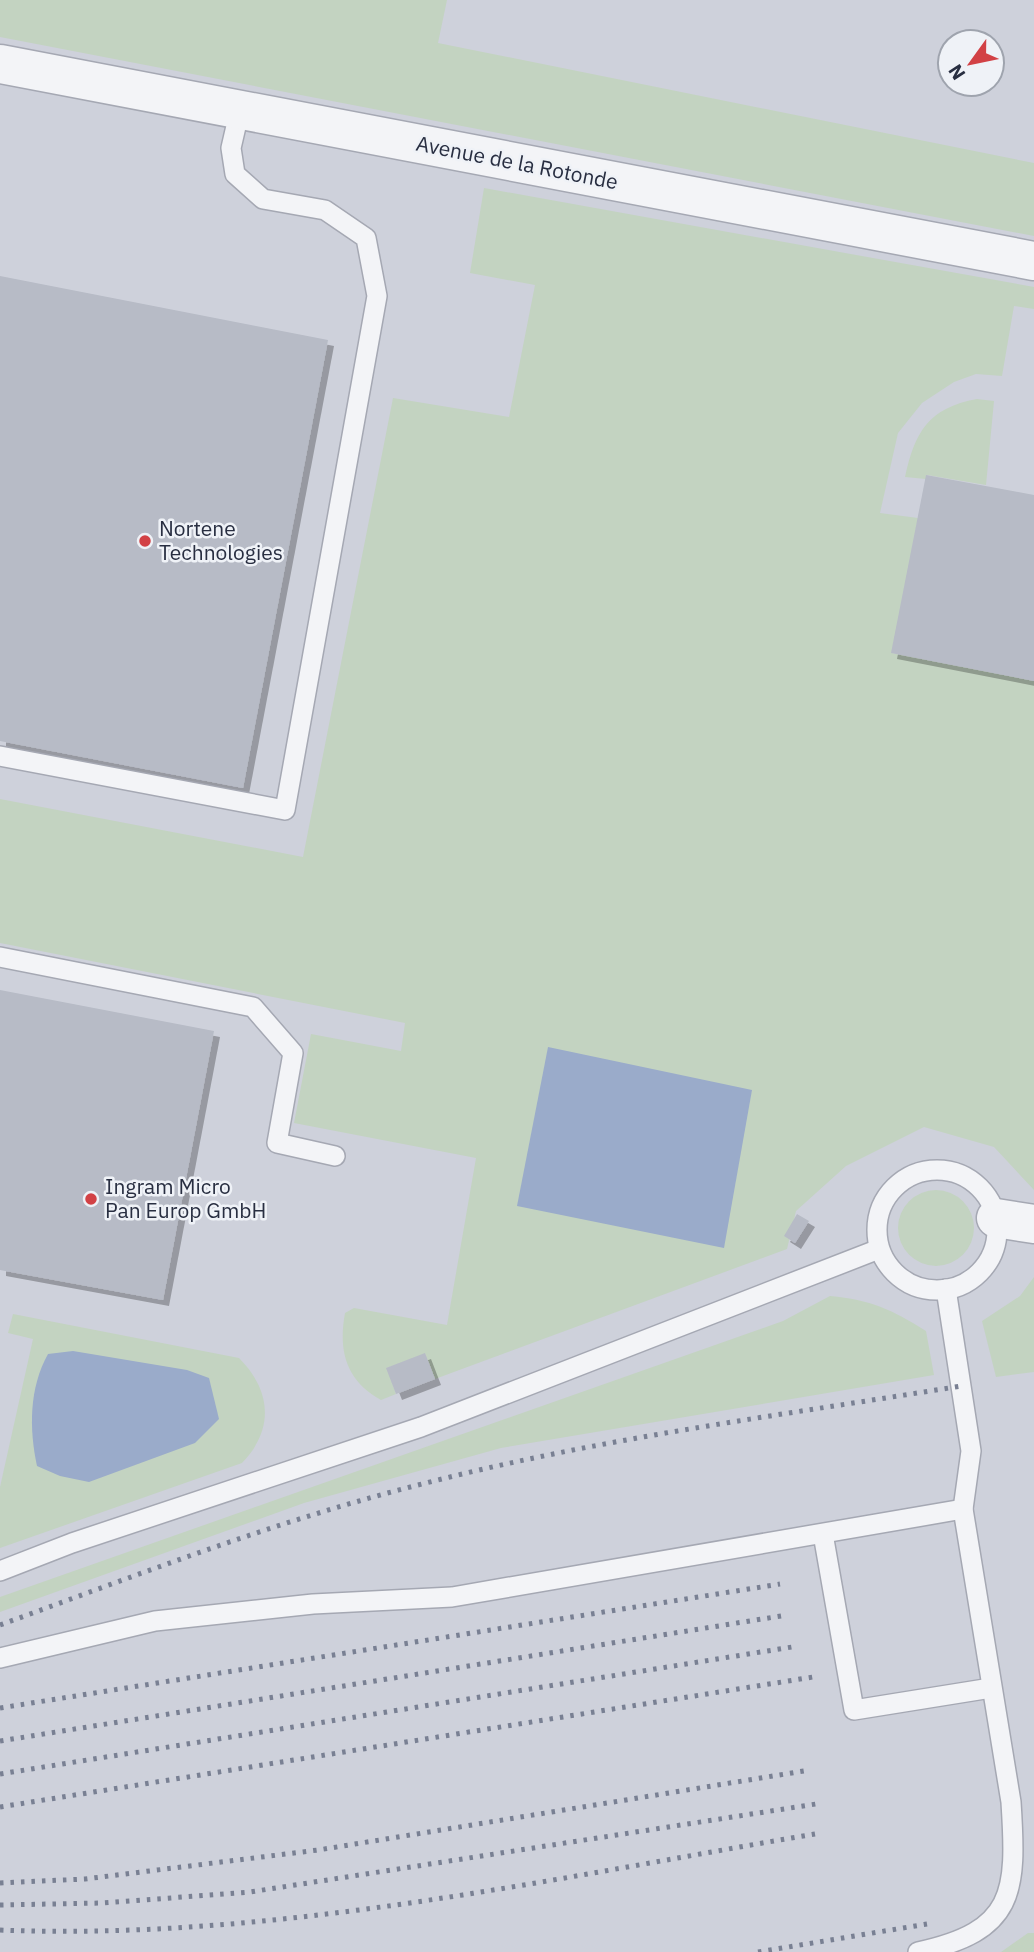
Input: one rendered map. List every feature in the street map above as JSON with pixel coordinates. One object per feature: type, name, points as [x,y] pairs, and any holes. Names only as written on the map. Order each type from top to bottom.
[{"type":"street","name":"Avenue de la Rotonde","points":[[0,64],[1034,261]]},
{"type":"street","points":[[996,1219],[1034,1224]]},
{"type":"lane","points":[[0,756],[285,810],[377,296],[366,238],[325,210],[263,199],[235,174],[231,148],[240,109]]},
{"type":"lane","points":[[0,957],[253,1007],[293,1053],[277,1143],[335,1156]]},
{"type":"lane","points":[[922,1172],[954,1172],[973,1182],[988,1198],[996,1219],[994,1246],[981,1271],[966,1283],[946,1289],[926,1289],[906,1282],[890,1268],[879,1249],[876,1227],[881,1206],[894,1188],[911,1175],[922,1172]]},
{"type":"lane","points":[[0,1571],[72,1543],[421,1427],[879,1249]]},
{"type":"lane","points":[[918,1952],[952,1945],[979,1932],[998,1914],[1011,1881],[1014,1845],[1011,1802],[962,1508],[971,1451],[946,1289]]},
{"type":"lane","points":[[0,1658],[155,1621],[313,1604],[452,1597],[962,1508]]},
{"type":"lane","points":[[823,1534],[854,1710],[991,1688]]},
{"type":"shaded area","points":[[0,0],[1034,0],[1034,1952],[0,1952]]},
{"type":"green space","points":[[0,0],[447,0],[438,43],[1034,163],[1034,236],[0,37]]},
{"type":"green space","points":[[484,188],[1034,287],[1034,309],[1014,306],[1002,376],[976,374],[954,382],[922,403],[898,433],[880,513],[918,518],[892,653],[1034,681],[1034,1190],[994,1147],[924,1127],[846,1166],[796,1211],[787,1249],[435,1379],[425,1354],[387,1368],[396,1394],[381,1400],[360,1384],[347,1364],[343,1340],[345,1313],[354,1308],[447,1325],[476,1158],[294,1123],[311,1034],[401,1051],[405,1023],[0,943],[0,799],[303,857],[393,398],[509,417],[535,285],[470,273]]},
{"type":"green space","points":[[977,399],[994,401],[986,485],[927,475],[926,479],[905,477],[914,447],[926,424],[946,409]]},
{"type":"green space","points":[[936,1190],[951,1193],[963,1201],[971,1213],[974,1228],[971,1243],[963,1255],[951,1263],[936,1266],[921,1263],[909,1255],[901,1243],[898,1228],[901,1213],[909,1201],[921,1193]]},
{"type":"green space","points":[[1034,1277],[1034,1372],[996,1377],[982,1321],[1020,1296]]},
{"type":"green space","points":[[830,1296],[880,1307],[926,1331],[934,1375],[501,1448],[304,1503],[0,1612],[0,1597],[783,1321]]},
{"type":"green space","points":[[13,1314],[239,1358],[258,1384],[263,1397],[264,1424],[260,1437],[242,1463],[0,1548],[0,1487],[33,1339],[8,1333]]},
{"type":"green space","points":[[1028,1933],[1034,1933],[1034,1952],[1001,1952]]},
{"type":"water","points":[[548,1047],[752,1090],[724,1248],[517,1206]]},
{"type":"water","points":[[73,1351],[187,1370],[209,1378],[219,1419],[195,1443],[89,1482],[60,1476],[37,1466],[32,1409],[37,1381],[48,1354]]},
{"type":"building","name":"Nortene Technologies","points":[[0,276],[328,340],[243,788],[0,741]]},
{"type":"building","points":[[926,475],[1034,495],[1034,681],[891,653]]},
{"type":"building","name":"Ingram Micro Pan Europ GmbH","points":[[0,990],[214,1031],[163,1300],[0,1270]]},
{"type":"building","points":[[797,1214],[809,1221],[795,1243],[784,1236]]},
{"type":"building","points":[[425,1353],[435,1379],[396,1394],[386,1368]]},
{"type":"railway","points":[[0,1625],[264,1530],[426,1483],[625,1440],[961,1386]]},
{"type":"railway","points":[[0,1708],[780,1584]]},
{"type":"railway","points":[[0,1741],[787,1615]]},
{"type":"railway","points":[[0,1774],[792,1647]]},
{"type":"railway","points":[[0,1807],[813,1677]]},
{"type":"railway","points":[[0,1883],[85,1879],[318,1850],[810,1770]]},
{"type":"railway","points":[[0,1905],[103,1903],[250,1892],[816,1804]]},
{"type":"railway","points":[[0,1930],[102,1931],[205,1926],[307,1916],[511,1887],[815,1834]]},
{"type":"railway","points":[[758,1952],[927,1924]]},
{"type":"place","name":"Nortene Technologies","points":[[145,541]]},
{"type":"place","name":"Ingram Micro Pan Europ GmbH","points":[[91,1199]]}]
